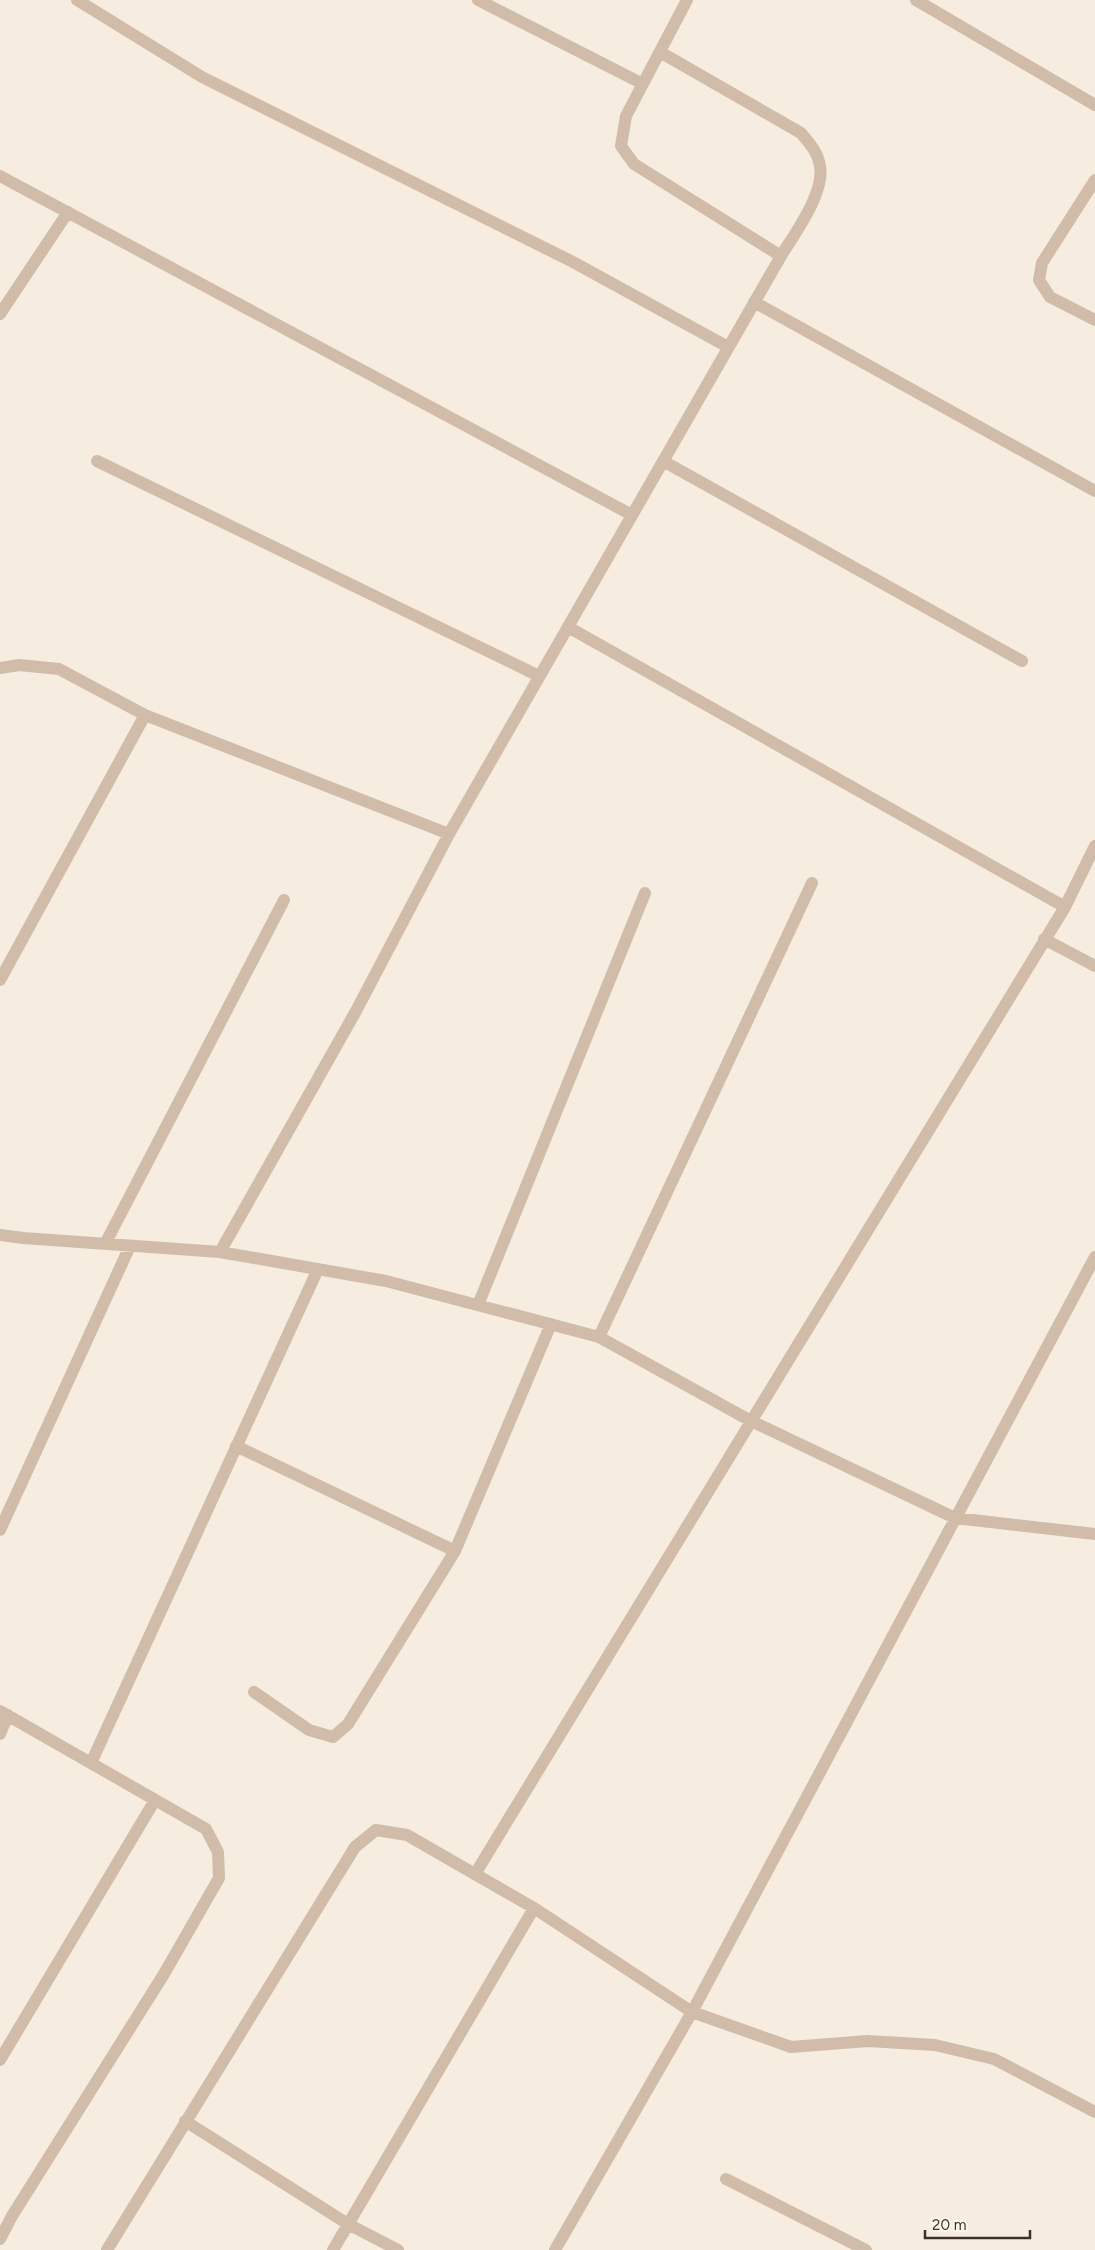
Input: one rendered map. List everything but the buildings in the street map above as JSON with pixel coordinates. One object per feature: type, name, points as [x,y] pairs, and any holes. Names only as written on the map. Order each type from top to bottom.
[{"type":"street","points":[[77,0],[202,77],[574,262],[728,347]]},
{"type":"street","points":[[478,0],[643,84]]},
{"type":"street","points":[[687,0],[626,116],[621,146],[634,164],[781,256]]},
{"type":"street","points":[[916,0],[1095,105]]},
{"type":"street","points":[[220,1252],[356,1011],[449,834],[819,190],[821,166],[814,149],[801,133],[660,52]]},
{"type":"street","points":[[0,176],[632,515]]},
{"type":"street","points":[[1095,180],[1042,263],[1039,280],[1050,297],[1095,320]]},
{"type":"street","points":[[0,314],[68,212]]},
{"type":"street","points":[[754,302],[1095,491]]},
{"type":"street","points":[[98,461],[539,676]]},
{"type":"street","points":[[663,461],[1022,661]]},
{"type":"street","points":[[568,627],[1065,907]]},
{"type":"street","points":[[0,668],[18,666],[59,669],[145,715],[449,834]]},
{"type":"street","points":[[0,980],[145,715]]},
{"type":"street","points":[[475,1874],[1065,907],[1095,846]]},
{"type":"street","points":[[599,1336],[812,883]]},
{"type":"street","points":[[478,1305],[645,892]]},
{"type":"street","points":[[105,1244],[284,900]]},
{"type":"street","points":[[1044,939],[1095,966]]},
{"type":"street","points":[[0,1235],[220,1252],[386,1281],[599,1336],[752,1421],[955,1518],[1095,1534]]},
{"type":"street","points":[[0,1530],[130,1246]]},
{"type":"street","points":[[555,2250],[692,2012],[1095,1257]]},
{"type":"street","points":[[91,1763],[318,1269]]},
{"type":"street","points":[[254,1692],[309,1730],[333,1737],[348,1724],[456,1551],[551,1324]]},
{"type":"street","points":[[236,1446],[456,1551]]},
{"type":"street","points":[[0,1734],[4,1713],[206,1829],[218,1852],[219,1878],[164,1974],[12,2216],[0,2239]]},
{"type":"street","points":[[0,2060],[155,1800]]},
{"type":"street","points":[[106,2250],[355,1847],[376,1830],[407,1835],[475,1874],[534,1908],[692,2012],[791,2046],[868,2041],[935,2045],[994,2059],[1095,2112]]},
{"type":"street","points":[[333,2250],[534,1908]]},
{"type":"street","points":[[184,2121],[348,2224],[398,2250]]},
{"type":"street","points":[[726,2179],[866,2250]]}]
